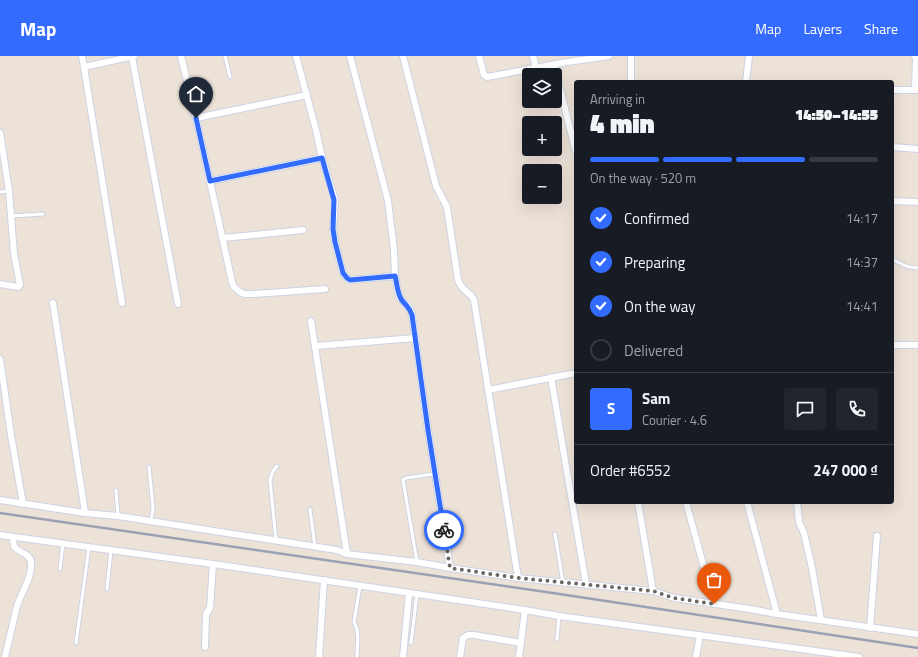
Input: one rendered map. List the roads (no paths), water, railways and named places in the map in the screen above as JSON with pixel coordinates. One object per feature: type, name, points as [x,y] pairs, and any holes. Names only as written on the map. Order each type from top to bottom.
[{"type":"street","points":[[82,56],[122,303]]},
{"type":"street","points":[[84,67],[133,56],[178,304]]},
{"type":"street","points":[[181,56],[234,287],[244,294],[325,289]]},
{"type":"street","points":[[296,56],[334,200],[333,229],[342,270],[345,276],[350,280],[395,276]]},
{"type":"street","points":[[350,56],[388,201],[394,250],[395,276],[398,292],[400,298],[410,309],[412,315],[414,338],[450,568]]},
{"type":"street","points":[[402,56],[436,186],[447,207],[458,280],[464,291],[471,294],[474,300],[518,578]]},
{"type":"street","points":[[479,56],[485,76],[522,70]]},
{"type":"street","points":[[533,56],[536,68],[609,56]]},
{"type":"street","points":[[631,56],[631,80]]},
{"type":"street","points":[[746,80],[749,56]]},
{"type":"street","points":[[894,90],[916,90],[916,57]]},
{"type":"street","points":[[554,64],[574,144]]},
{"type":"street","points":[[196,118],[307,95]]},
{"type":"street","points":[[0,132],[9,191],[14,254],[20,284],[18,287],[0,284]]},
{"type":"street","points":[[894,147],[918,149]]},
{"type":"street","points":[[210,181],[322,158]]},
{"type":"street","points":[[894,201],[918,202]]},
{"type":"street","points":[[223,238],[303,230]]},
{"type":"street","points":[[53,303],[85,513]]},
{"type":"street","points":[[311,321],[347,554]]},
{"type":"street","points":[[316,346],[414,338]]},
{"type":"street","points":[[894,344],[918,345]]},
{"type":"street","points":[[0,359],[23,504]]},
{"type":"street","points":[[488,390],[574,373]]},
{"type":"street","points":[[551,377],[586,584]]},
{"type":"street","points":[[0,500],[85,513],[118,516],[337,550],[347,554],[417,562],[518,578],[653,591],[674,598],[918,634]]},
{"type":"street","points":[[638,504],[653,591]]},
{"type":"street","points":[[687,504],[714,604]]},
{"type":"street","points":[[748,504],[777,614]]},
{"type":"street","points":[[797,504],[799,522],[804,533],[812,568],[821,620]]},
{"type":"street","points":[[0,535],[324,580],[559,616],[859,657]]},
{"type":"street","points":[[870,628],[877,536]]},
{"type":"street","points":[[5,657],[18,605],[31,570],[30,559],[27,555],[16,548],[13,537]]},
{"type":"street","points":[[205,647],[206,614],[210,608],[213,564]]},
{"type":"street","points":[[319,657],[324,580]]},
{"type":"street","points":[[403,657],[409,593]]},
{"type":"street","points":[[519,657],[525,610]]},
{"type":"street","points":[[460,657],[463,638],[468,635],[521,643]]},
{"type":"street","points":[[696,657],[700,635]]},
{"type":"lane","points":[[224,56],[230,77]]},
{"type":"lane","points":[[0,192],[9,191]]},
{"type":"lane","points":[[11,216],[43,214]]},
{"type":"lane","points":[[894,260],[908,268],[918,268]]},
{"type":"lane","points":[[276,541],[270,480],[273,471],[277,466]]},
{"type":"lane","points":[[149,467],[153,507],[151,522]]},
{"type":"lane","points":[[417,562],[403,480],[404,478],[435,474]]},
{"type":"lane","points":[[116,490],[118,516]]},
{"type":"lane","points":[[310,509],[315,547]]},
{"type":"lane","points":[[555,534],[564,582]]},
{"type":"lane","points":[[60,569],[63,543]]},
{"type":"lane","points":[[76,643],[89,547]]},
{"type":"lane","points":[[107,589],[111,550]]},
{"type":"lane","points":[[357,657],[357,628],[354,622],[360,586]]},
{"type":"lane","points":[[411,643],[417,594]]},
{"type":"lane","points":[[557,639],[559,616]]},
{"type":"railway","points":[[0,513],[546,592],[918,648]]}]
